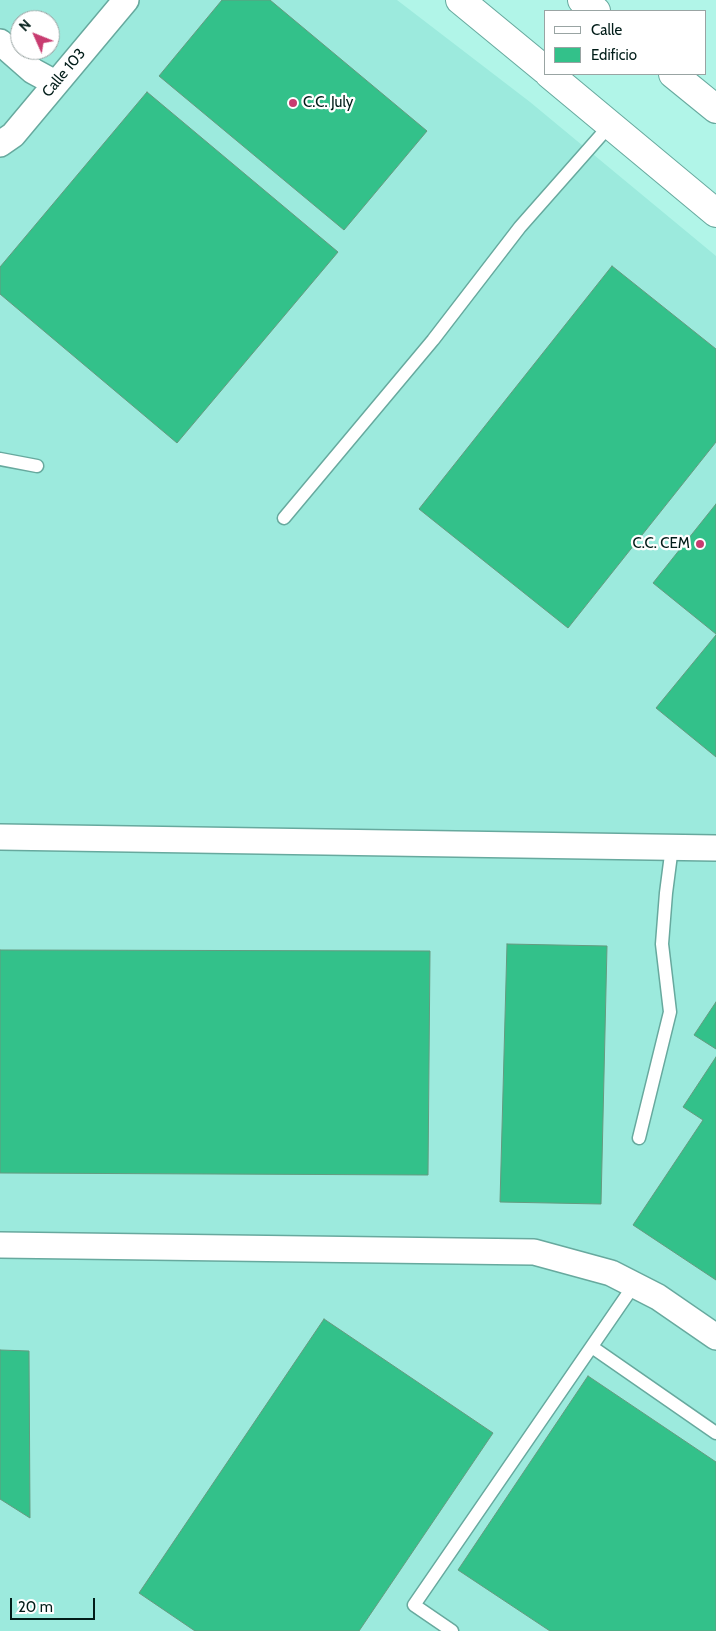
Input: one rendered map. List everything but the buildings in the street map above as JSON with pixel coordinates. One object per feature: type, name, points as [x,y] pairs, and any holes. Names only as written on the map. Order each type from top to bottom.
[{"type":"main road","points":[[460,0],[544,69]]},
{"type":"main road","points":[[582,0],[595,10]]},
{"type":"main road","points":[[550,75],[716,213]]},
{"type":"main road","points":[[674,75],[716,109]]},
{"type":"street","name":"Calle 103","points":[[0,144],[12,135],[126,0]]},
{"type":"street","points":[[0,42],[33,71],[56,83]]},
{"type":"street","points":[[0,837],[716,848]]},
{"type":"street","points":[[0,1245],[534,1252],[611,1273],[658,1297],[716,1337]]},
{"type":"lane","points":[[284,518],[433,340],[520,227],[610,125]]},
{"type":"lane","points":[[0,459],[37,466]]},
{"type":"lane","points":[[639,1138],[670,1012],[662,944],[672,847]]},
{"type":"lane","points":[[452,1631],[414,1605],[634,1285]]},
{"type":"lane","points":[[592,1347],[716,1433]]},
{"type":"shaded area","points":[[0,0],[397,0],[530,102],[716,256],[716,1631],[0,1631]]},
{"type":"place","name":"C.C. July","points":[[293,103]]},
{"type":"place","name":"C.C. CEM","points":[[700,544]]}]
